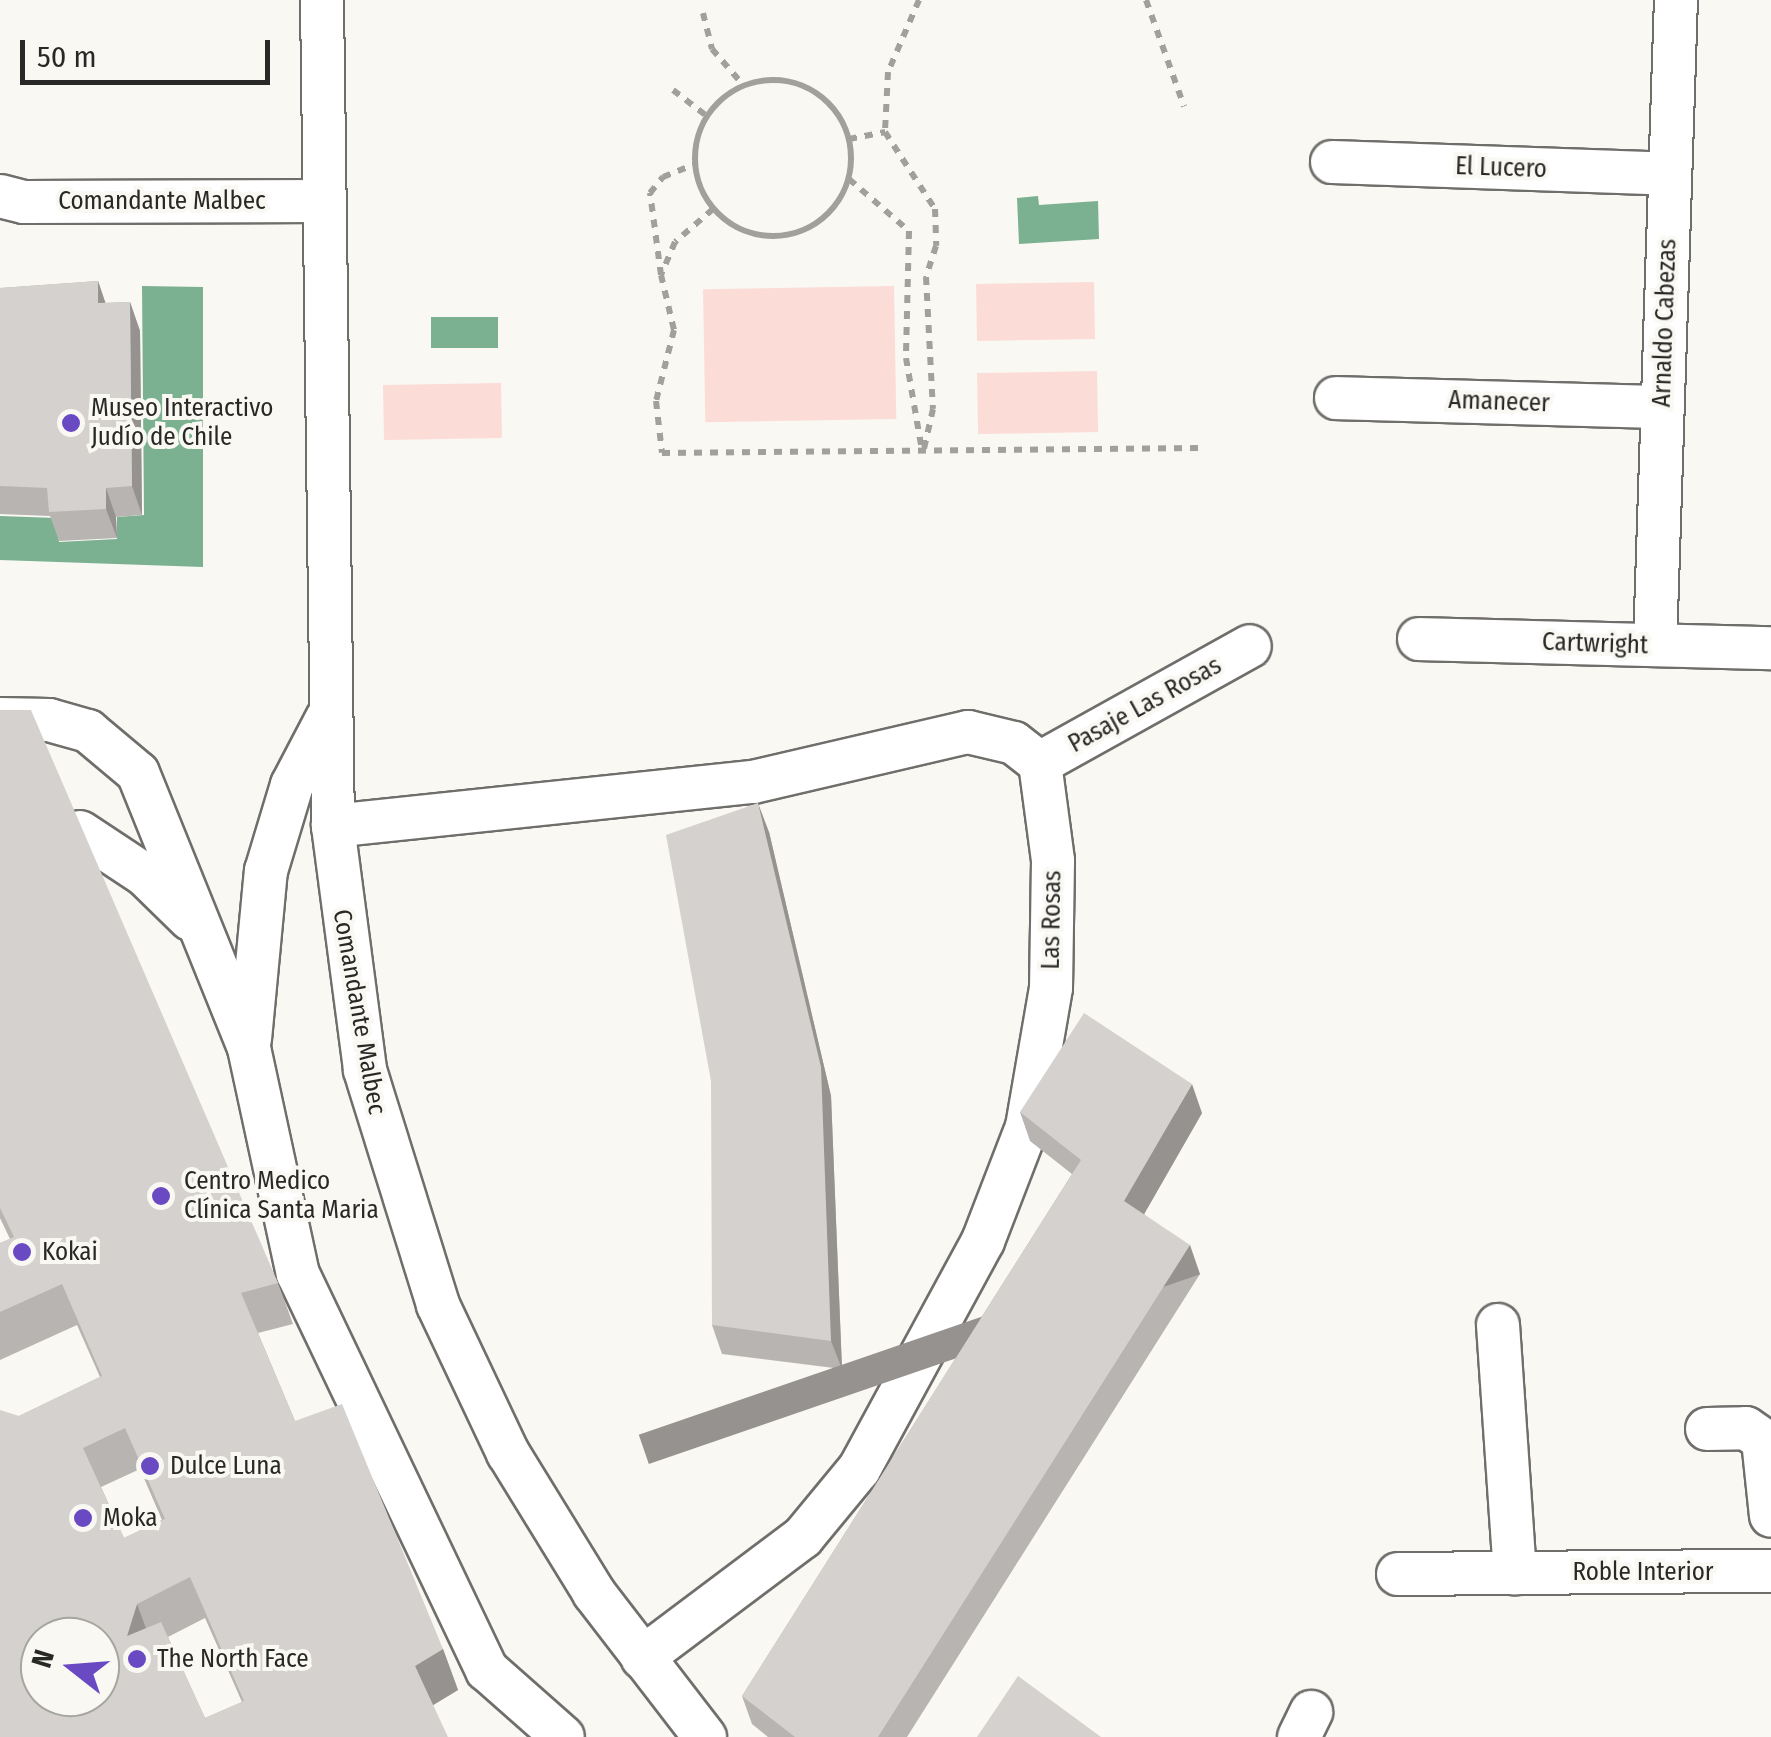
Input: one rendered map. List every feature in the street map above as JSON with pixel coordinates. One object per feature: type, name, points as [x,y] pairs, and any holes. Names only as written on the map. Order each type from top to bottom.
[{"type":"street","name":"Comandante Malbec","points":[[322,0],[333,826],[365,1070],[438,1305],[516,1468],[642,1658],[705,1737]]},
{"type":"street","name":"Arnaldo Cabezas","points":[[1654,645],[1676,0]]},
{"type":"street","name":"El Lucero","points":[[1332,162],[1670,174]]},
{"type":"street","name":"Comandante Malbec","points":[[0,196],[24,202],[325,201]]},
{"type":"street","name":"Amanecer","points":[[1336,398],[1663,407]]},
{"type":"street","name":"Cartwright","points":[[1419,639],[1771,648]]},
{"type":"street","name":"Pasaje Las Rosas","points":[[1040,764],[1250,646]]},
{"type":"street","points":[[249,1048],[266,871],[292,785],[332,709]]},
{"type":"street","points":[[0,719],[69,724],[124,756],[138,774],[249,1048],[266,1103],[298,1274],[487,1670],[563,1737]]},
{"type":"street","points":[[333,826],[752,782],[968,732],[1014,744],[1040,764]]},
{"type":"street","name":"Las Rosas","points":[[642,1658],[803,1536],[860,1468],[983,1242],[1027,1128],[1051,988],[1053,860],[1040,764]]},
{"type":"street","points":[[80,832],[145,874],[211,947]]},
{"type":"street","points":[[1498,1324],[1516,1573]]},
{"type":"street","points":[[1707,1429],[1746,1428],[1763,1440],[1771,1516]]},
{"type":"street","name":"Roble Interior","points":[[1398,1574],[1771,1571]]},
{"type":"path","points":[[919,0],[888,72],[884,132],[935,209],[936,246],[926,278],[933,409],[922,452]]},
{"type":"path","points":[[1146,0],[1184,106]]},
{"type":"path","points":[[703,13],[712,50],[744,86]]},
{"type":"path","points":[[782,80],[812,89],[839,114],[849,138],[849,179],[830,210],[800,232],[773,238],[743,231],[712,209],[694,164],[696,139],[708,117],[744,86],[782,80]]},
{"type":"path","points":[[673,90],[708,117]]},
{"type":"path","points":[[849,138],[884,132]]},
{"type":"path","points":[[694,164],[664,177],[650,193],[661,274],[674,330],[656,401],[662,454],[1200,448]]},
{"type":"path","points":[[849,179],[909,231],[912,273],[906,358],[922,452]]},
{"type":"path","points":[[661,274],[675,242],[712,209]]},
{"type":"path","points":[[912,273],[926,278]]},
{"type":"shaded area","points":[[1038,196],[1039,205],[1098,201],[1099,239],[1019,244],[1017,198]]},
{"type":"shaded area","points":[[1094,282],[1095,339],[977,341],[976,284]]},
{"type":"shaded area","points":[[142,286],[203,287],[203,567],[0,560],[0,516],[56,518],[59,542],[117,539],[117,517],[144,515]]},
{"type":"shaded area","points":[[894,286],[896,419],[705,422],[703,289]]},
{"type":"shaded area","points":[[431,317],[498,317],[498,348],[431,348]]},
{"type":"shaded area","points":[[1097,371],[1098,432],[978,434],[977,373]]},
{"type":"shaded area","points":[[501,383],[502,438],[384,440],[383,385]]},
{"type":"building","name":"Museo Interactivo Judío de Chile","points":[[98,281],[98,303],[130,302],[132,486],[106,488],[106,509],[49,512],[47,488],[0,486],[0,288]]},
{"type":"building","points":[[0,710],[31,710],[278,1283],[241,1293],[295,1421],[342,1404],[443,1649],[415,1666],[448,1737],[0,1737],[0,1410],[19,1416],[102,1376],[62,1284],[0,1312],[0,1243],[14,1237],[0,1208]],"holes":[[[125,1428],[165,1519],[124,1538],[83,1448]],[[190,1577],[244,1701],[205,1718],[161,1622],[127,1636],[137,1604]]]},
{"type":"building","points":[[758,803],[821,1067],[831,1341],[712,1325],[711,1081],[666,835]]},
{"type":"building","points":[[1084,1013],[1192,1084],[1124,1201],[1190,1245],[878,1737],[795,1737],[742,1696],[1081,1160],[1020,1112]]},
{"type":"building","points":[[1018,1676],[1101,1737],[977,1737]]},
{"type":"place","name":"Museo Interactivo Judío de Chile","points":[[71,423]]},
{"type":"place","name":"Centro Medico Clínica Santa Maria","points":[[161,1196]]},
{"type":"place","name":"Kokai","points":[[22,1252]]},
{"type":"place","name":"Dulce Luna","points":[[150,1466]]},
{"type":"place","name":"Moka","points":[[83,1518]]},
{"type":"place","name":"The North Face","points":[[137,1659]]}]
